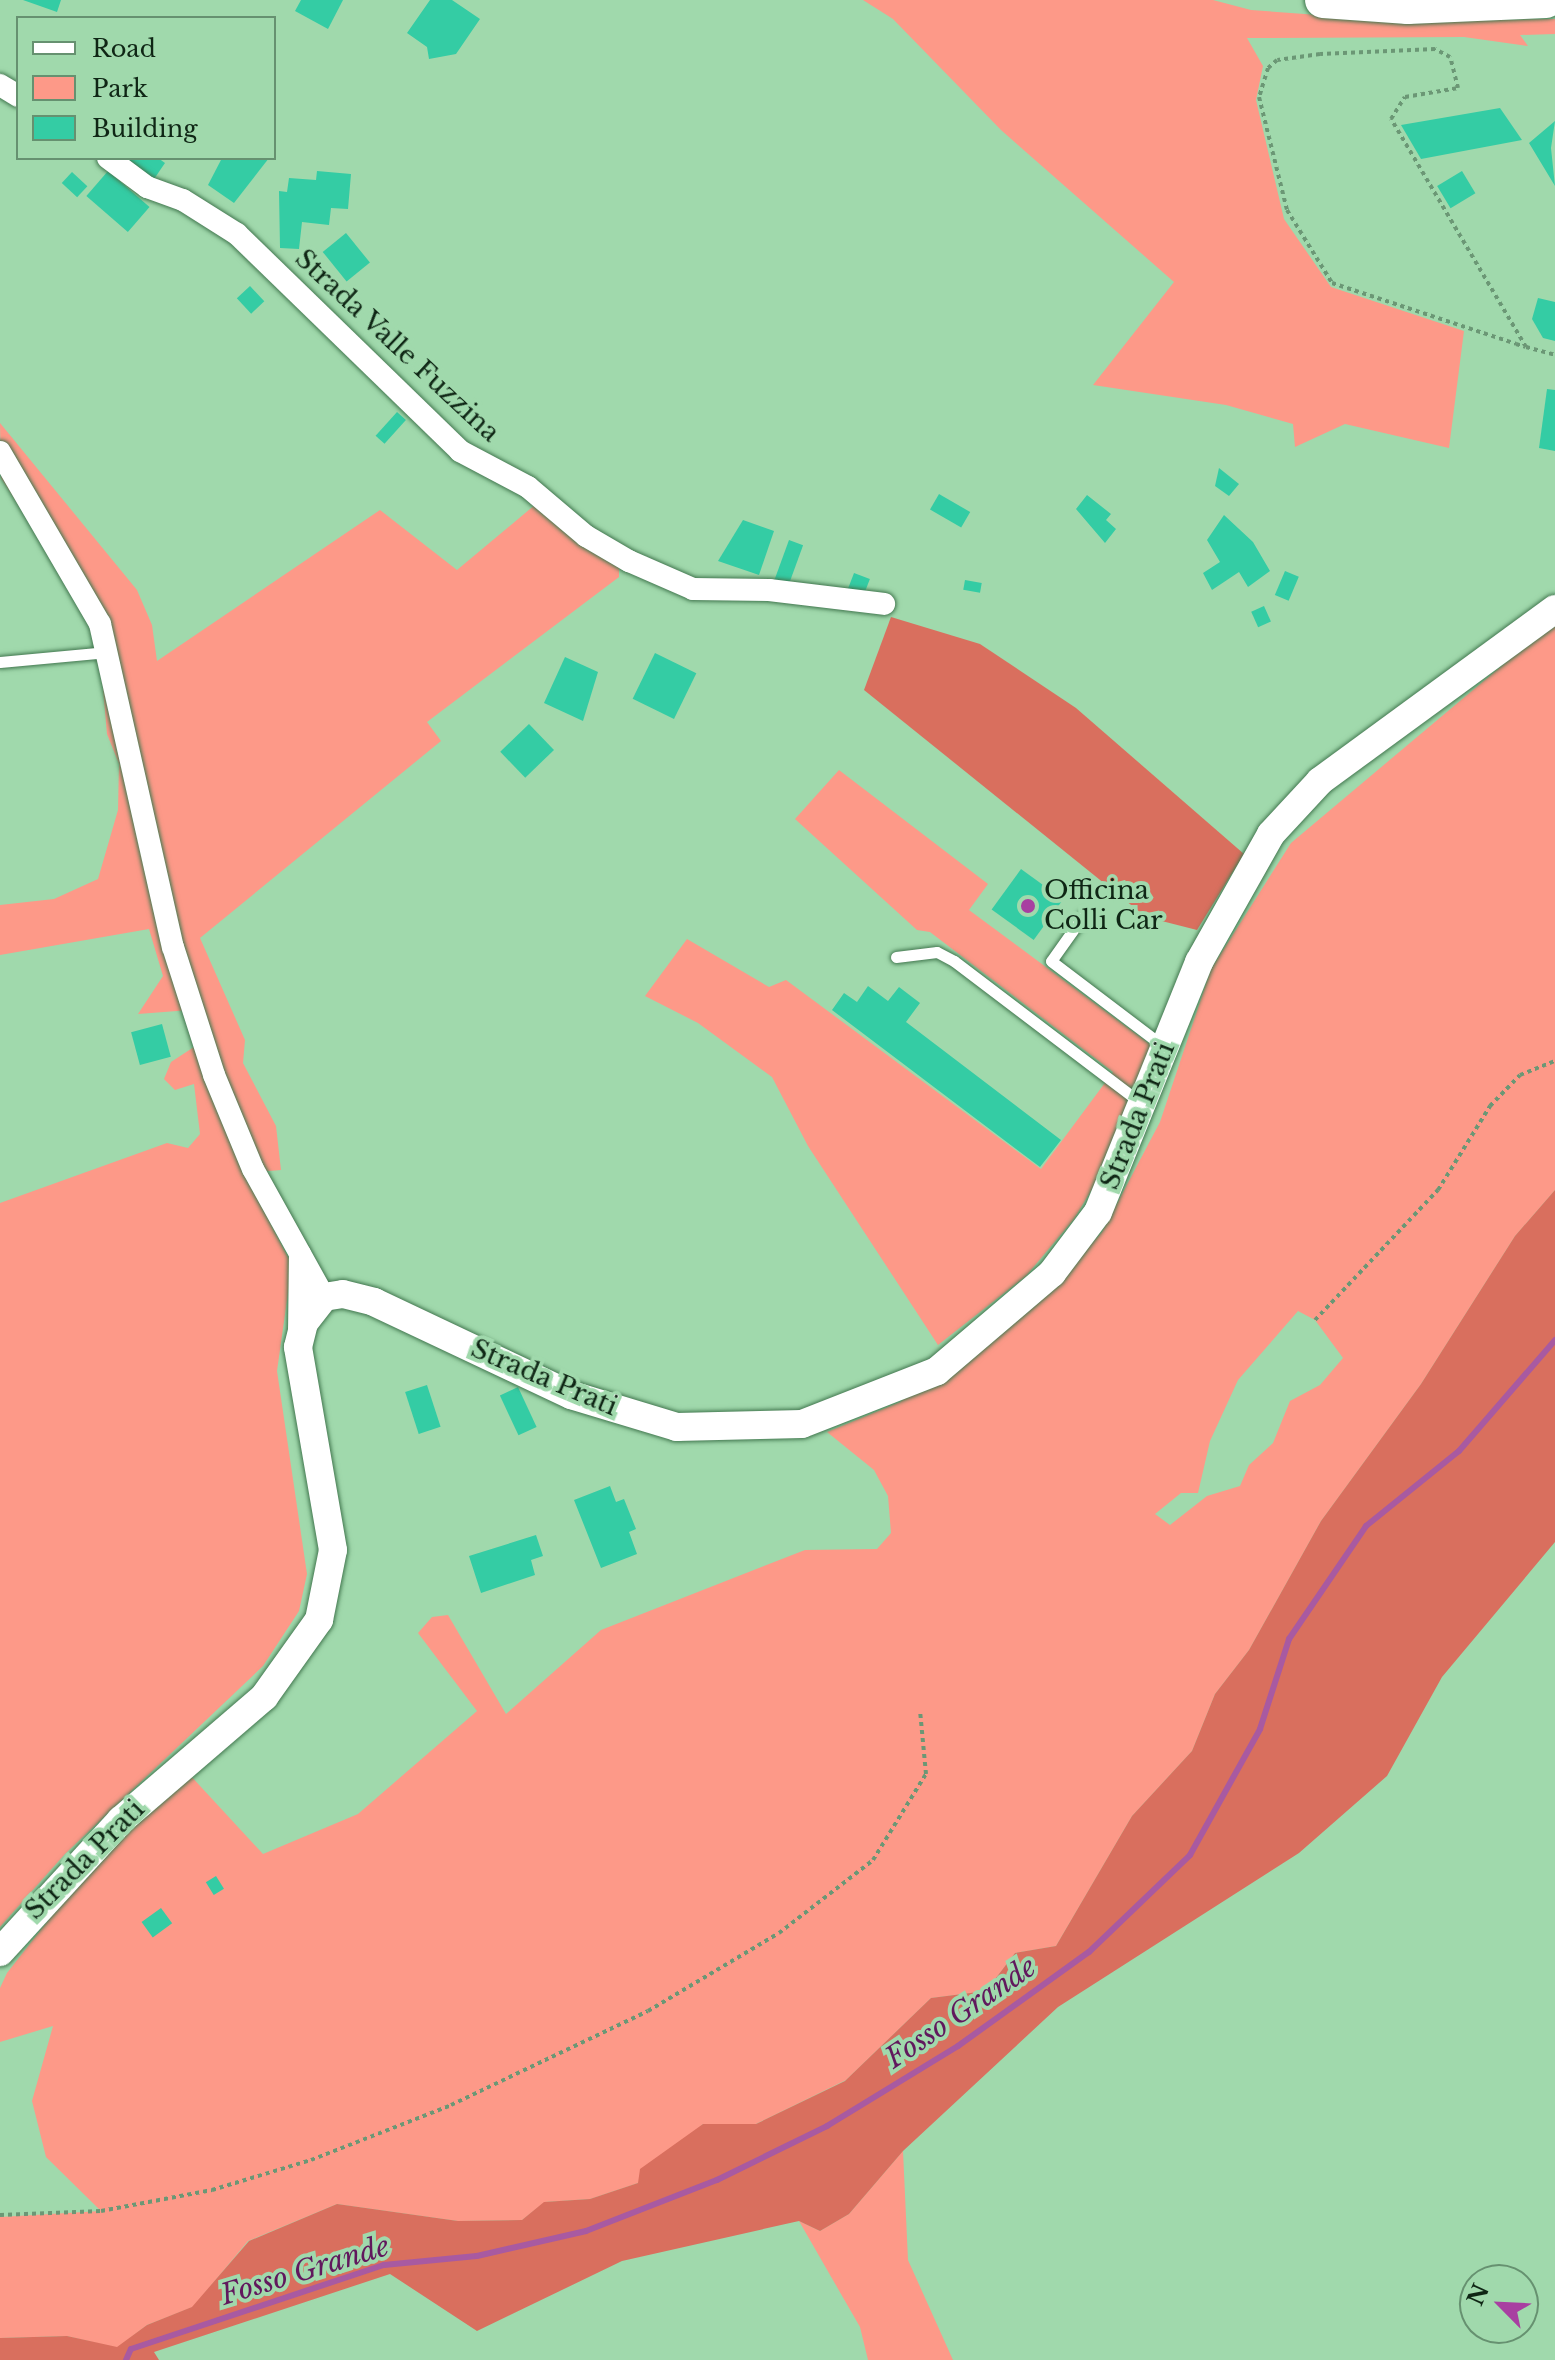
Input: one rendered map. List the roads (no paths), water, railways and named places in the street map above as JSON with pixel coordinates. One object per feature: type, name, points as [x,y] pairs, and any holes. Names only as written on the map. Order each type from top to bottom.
[{"type":"highway","points":[[1323,0],[1542,3]]},
{"type":"street","name":"Strada Valle Fuzzina","points":[[111,160],[147,187],[183,200],[237,234],[460,451],[528,487],[586,536],[629,561],[693,589],[769,590],[884,604]]},
{"type":"street","points":[[0,452],[100,624],[173,947],[200,1032],[253,1169],[324,1297],[299,1334]]},
{"type":"street","name":"Strada Prati","points":[[324,1297],[343,1294],[374,1302],[571,1395],[677,1427],[763,1430],[837,1415],[937,1371],[1052,1273],[1098,1212],[1145,1105],[1219,919],[1271,834],[1320,781],[1555,609]]},
{"type":"street","points":[[300,1253],[374,1302]]},
{"type":"street","points":[[299,1334],[300,1253]]},
{"type":"street","name":"Strada Prati","points":[[0,1952],[121,1820],[264,1697],[319,1620],[333,1550],[299,1334]]},
{"type":"lane","points":[[0,662],[108,652]]},
{"type":"lane","points":[[1083,916],[1051,961],[1166,1049]]},
{"type":"lane","points":[[896,957],[926,951],[954,961],[1145,1105]]},
{"type":"waterway","name":"Fosso Grande","points":[[126,2360],[131,2349],[384,2265],[477,2256],[586,2231],[717,2180],[827,2126],[958,2046],[1089,1952],[1190,1855],[1260,1729],[1289,1639],[1366,1526],[1459,1451],[1555,1340]]},
{"type":"place","name":"Officina Colli Car","points":[[1028,906]]}]
